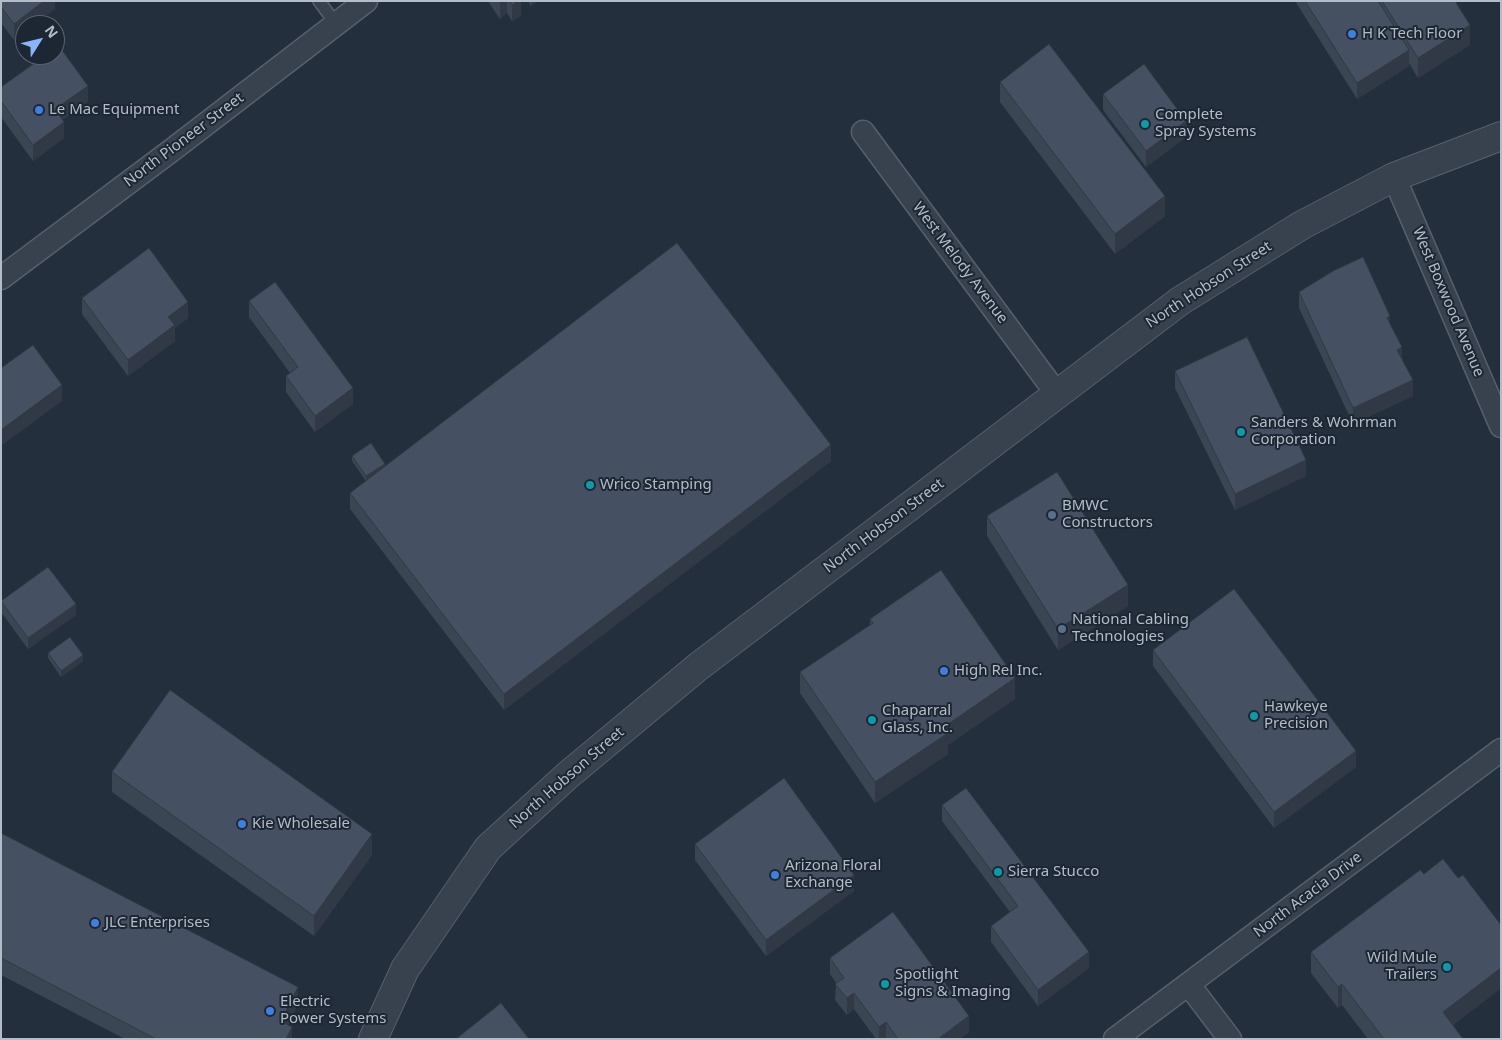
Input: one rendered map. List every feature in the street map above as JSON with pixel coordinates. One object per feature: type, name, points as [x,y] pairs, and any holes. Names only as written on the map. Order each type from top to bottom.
[{"type":"street","name":"North Pioneer Street","points":[[1,278],[366,1]]},
{"type":"street","name":"West Melody Avenue","points":[[863,132],[1057,394]]},
{"type":"street","name":"North Hobson Street","points":[[373,1039],[405,969],[488,848],[568,775],[699,666],[1180,301],[1302,225],[1394,177],[1501,136]]},
{"type":"street","name":"West Boxwood Avenue","points":[[1394,177],[1501,426]]},
{"type":"street","name":"North Acacia Drive","points":[[1115,1039],[1501,750]]},
{"type":"street","points":[[1189,985],[1230,1039]]},
{"type":"lane","points":[[319,1],[336,24]]},
{"type":"building","points":[[1,1],[44,1],[26,15],[15,15],[14,24],[1,7]]},
{"type":"building","points":[[510,1],[518,1],[512,5]]},
{"type":"building","name":"H K Tech Floor","points":[[1305,1],[1378,1],[1409,50],[1357,83]]},
{"type":"building","points":[[1382,1],[1455,1],[1470,25],[1418,58]]},
{"type":"building","points":[[1049,44],[1165,196],[1115,234],[1000,82]]},
{"type":"building","name":"Le Mac Equipment","points":[[65,54],[88,86],[55,109],[64,122],[33,145],[1,101],[1,87],[32,65],[65,65]]},
{"type":"building","name":"Complete Spray Systems","points":[[1144,64],[1186,121],[1146,151],[1103,94]]},
{"type":"building","name":"Wrico Stamping","points":[[677,243],[831,445],[504,694],[350,493]]},
{"type":"building","points":[[149,248],[188,302],[168,317],[175,325],[128,360],[82,298]]},
{"type":"building","points":[[1363,257],[1390,316],[1387,318],[1402,347],[1397,350],[1413,380],[1353,408],[1299,292],[1333,271]]},
{"type":"building","points":[[275,282],[353,388],[315,416],[286,376],[298,367],[249,301]]},
{"type":"building","name":"Sanders & Wohrman Corporation","points":[[1247,337],[1306,460],[1235,494],[1175,371]]},
{"type":"building","points":[[33,345],[62,385],[1,430],[1,368]]},
{"type":"building","points":[[371,443],[385,464],[366,476],[352,456]]},
{"type":"building","points":[[1057,472],[1128,585],[1058,629],[987,516]]},
{"type":"building","points":[[48,567],[76,604],[28,638],[1,601]]},
{"type":"building","points":[[941,570],[1015,678],[944,727],[948,733],[875,782],[800,672],[873,623],[870,619]]},
{"type":"building","name":"Hawkeye Precision","points":[[1234,589],[1356,751],[1274,812],[1153,650]]},
{"type":"building","points":[[70,637],[83,655],[61,671],[48,653]]},
{"type":"building","name":"Kie Wholesale","points":[[170,690],[372,834],[314,916],[112,772]]},
{"type":"building","name":"Arizona Floral Exchange","points":[[784,778],[854,875],[766,940],[695,844]]},
{"type":"building","name":"Sierra Stucco","points":[[966,788],[1089,952],[1038,990],[991,926],[1018,906],[942,805]]},
{"type":"building","points":[[1,833],[298,987],[281,1021],[292,1027],[286,1039],[156,1039],[1,958]]},
{"type":"building","points":[[1443,859],[1458,878],[1463,875],[1501,925],[1501,968],[1443,1012],[1463,1039],[1384,1039],[1342,984],[1338,987],[1311,952],[1420,870],[1424,874]]},
{"type":"building","name":"Spotlight Signs & Imaging","points":[[893,912],[969,1016],[938,1039],[898,1039],[886,1022],[879,1027],[854,993],[847,998],[835,984],[844,978],[830,958]]},
{"type":"building","points":[[501,1003],[529,1039],[456,1039]]},
{"type":"place","name":"H K Tech Floor","points":[[1352,34]]},
{"type":"place","name":"Le Mac Equipment","points":[[39,110]]},
{"type":"place","name":"Complete Spray Systems","points":[[1145,124]]},
{"type":"place","name":"Sanders & Wohrman Corporation","points":[[1241,432]]},
{"type":"place","name":"Wrico Stamping","points":[[590,485]]},
{"type":"place","name":"BMWC Constructors","points":[[1052,515]]},
{"type":"place","name":"National Cabling Technologies","points":[[1062,629]]},
{"type":"place","name":"High Rel Inc.","points":[[944,671]]},
{"type":"place","name":"Hawkeye Precision","points":[[1254,716]]},
{"type":"place","name":"Chaparral Glass, Inc.","points":[[872,720]]},
{"type":"place","name":"Kie Wholesale","points":[[242,824]]},
{"type":"place","name":"Sierra Stucco","points":[[998,872]]},
{"type":"place","name":"Arizona Floral Exchange","points":[[775,875]]},
{"type":"place","name":"JLC Enterprises","points":[[95,923]]},
{"type":"place","name":"Wild Mule Trailers","points":[[1447,967]]},
{"type":"place","name":"Spotlight Signs & Imaging","points":[[885,984]]},
{"type":"place","name":"Electric Power Systems","points":[[270,1011]]}]
